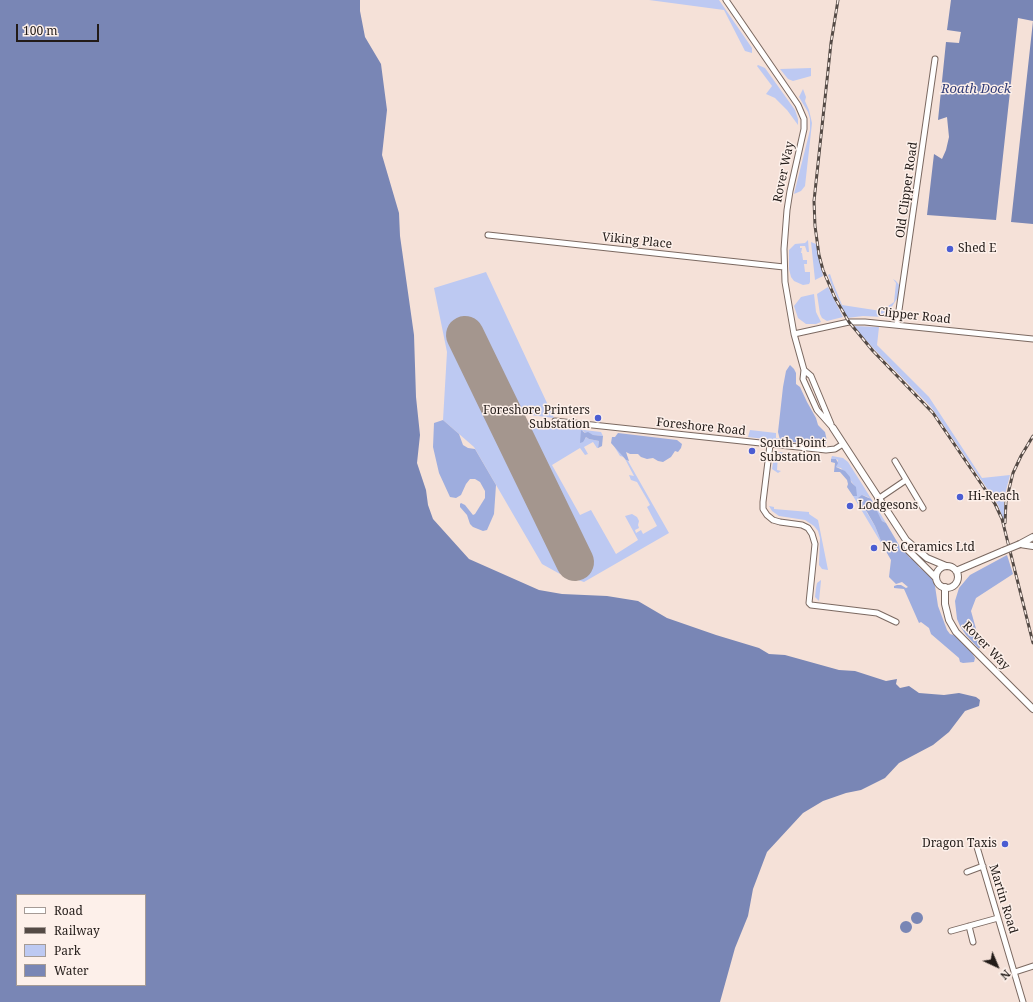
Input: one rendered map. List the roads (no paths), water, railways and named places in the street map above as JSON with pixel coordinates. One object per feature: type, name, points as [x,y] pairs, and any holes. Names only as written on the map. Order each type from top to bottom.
[{"type":"street","name":"Rover Way","points":[[726,0],[798,105],[804,119],[804,129],[788,202],[784,267],[786,294],[794,334],[804,370]]},
{"type":"street","name":"Old Clipper Road","points":[[897,324],[935,59]]},
{"type":"street","name":"Viking Place","points":[[488,235],[784,267]]},
{"type":"street","name":"Clipper Road","points":[[794,334],[854,322],[897,324],[1033,339]]},
{"type":"street","points":[[804,370],[811,376],[833,428],[906,540],[927,558],[951,567],[956,571],[958,578],[957,581],[952,586],[945,587],[939,584],[936,578],[908,550],[906,540]]},
{"type":"street","points":[[804,370],[803,379],[811,399],[817,410],[833,428]]},
{"type":"street","name":"Foreshore Road","points":[[555,421],[826,450],[836,449],[843,444]]},
{"type":"street","points":[[770,445],[762,502],[767,515],[773,520],[802,525],[808,528],[812,534],[815,544],[810,605],[876,613],[896,622]]},
{"type":"street","points":[[895,461],[923,508]]},
{"type":"street","points":[[878,499],[906,480]]},
{"type":"street","points":[[956,571],[1033,538]]},
{"type":"street","points":[[1020,544],[1033,546]]},
{"type":"street","points":[[936,578],[939,569],[948,566]]},
{"type":"street","name":"Rover Way","points":[[945,587],[945,604],[949,620],[956,632],[1033,709]]},
{"type":"street","name":"Martin Road","points":[[977,847],[1023,1002]]},
{"type":"street","points":[[967,872],[983,866]]},
{"type":"street","points":[[951,932],[998,918]]},
{"type":"street","points":[[969,926],[973,942]]},
{"type":"street","points":[[1015,972],[1033,966]]},
{"type":"water","points":[[0,0],[360,0],[360,11],[365,37],[381,64],[387,110],[382,155],[399,213],[400,236],[414,335],[416,397],[420,435],[417,463],[426,490],[428,505],[433,519],[469,559],[539,590],[562,594],[607,596],[638,601],[667,618],[759,648],[769,654],[785,655],[839,670],[855,671],[886,681],[897,679],[896,684],[900,688],[909,686],[919,693],[944,695],[959,693],[976,697],[980,700],[979,706],[965,711],[949,732],[933,745],[899,763],[885,778],[861,790],[846,793],[823,801],[803,813],[767,852],[753,889],[748,916],[735,948],[720,1002],[0,1002]]},
{"type":"water","name":"Roath Dock","points":[[951,0],[1033,0],[1033,21],[1018,18],[996,220],[927,215],[934,154],[942,159],[949,137],[947,117],[938,120],[946,42],[959,43],[961,32],[947,30]]},
{"type":"water","points":[[1033,21],[1033,224],[1011,222]]},
{"type":"water","points":[[915,912],[919,912],[923,918],[919,924],[915,924],[911,920],[911,916]]},
{"type":"water","points":[[904,921],[908,921],[912,927],[908,933],[904,933],[900,929],[900,925]]},
{"type":"railway","points":[[838,0],[831,43],[814,201],[815,226],[819,255],[823,270],[835,298],[849,322],[873,351],[933,413],[995,504],[1002,519],[1033,643]]},
{"type":"railway","points":[[1005,523],[1006,502],[1013,473],[1033,436]]},
{"type":"place","name":"Shed E","points":[[950,249]]},
{"type":"place","name":"Foreshore Printers Substation","points":[[598,418]]},
{"type":"place","name":"South Point Substation","points":[[752,451]]},
{"type":"place","name":"Hi-Reach","points":[[960,497]]},
{"type":"place","name":"Lodgesons","points":[[850,506]]},
{"type":"place","name":"Nc Ceramics Ltd","points":[[874,548]]},
{"type":"place","name":"Dragon Taxis","points":[[1005,844]]}]
